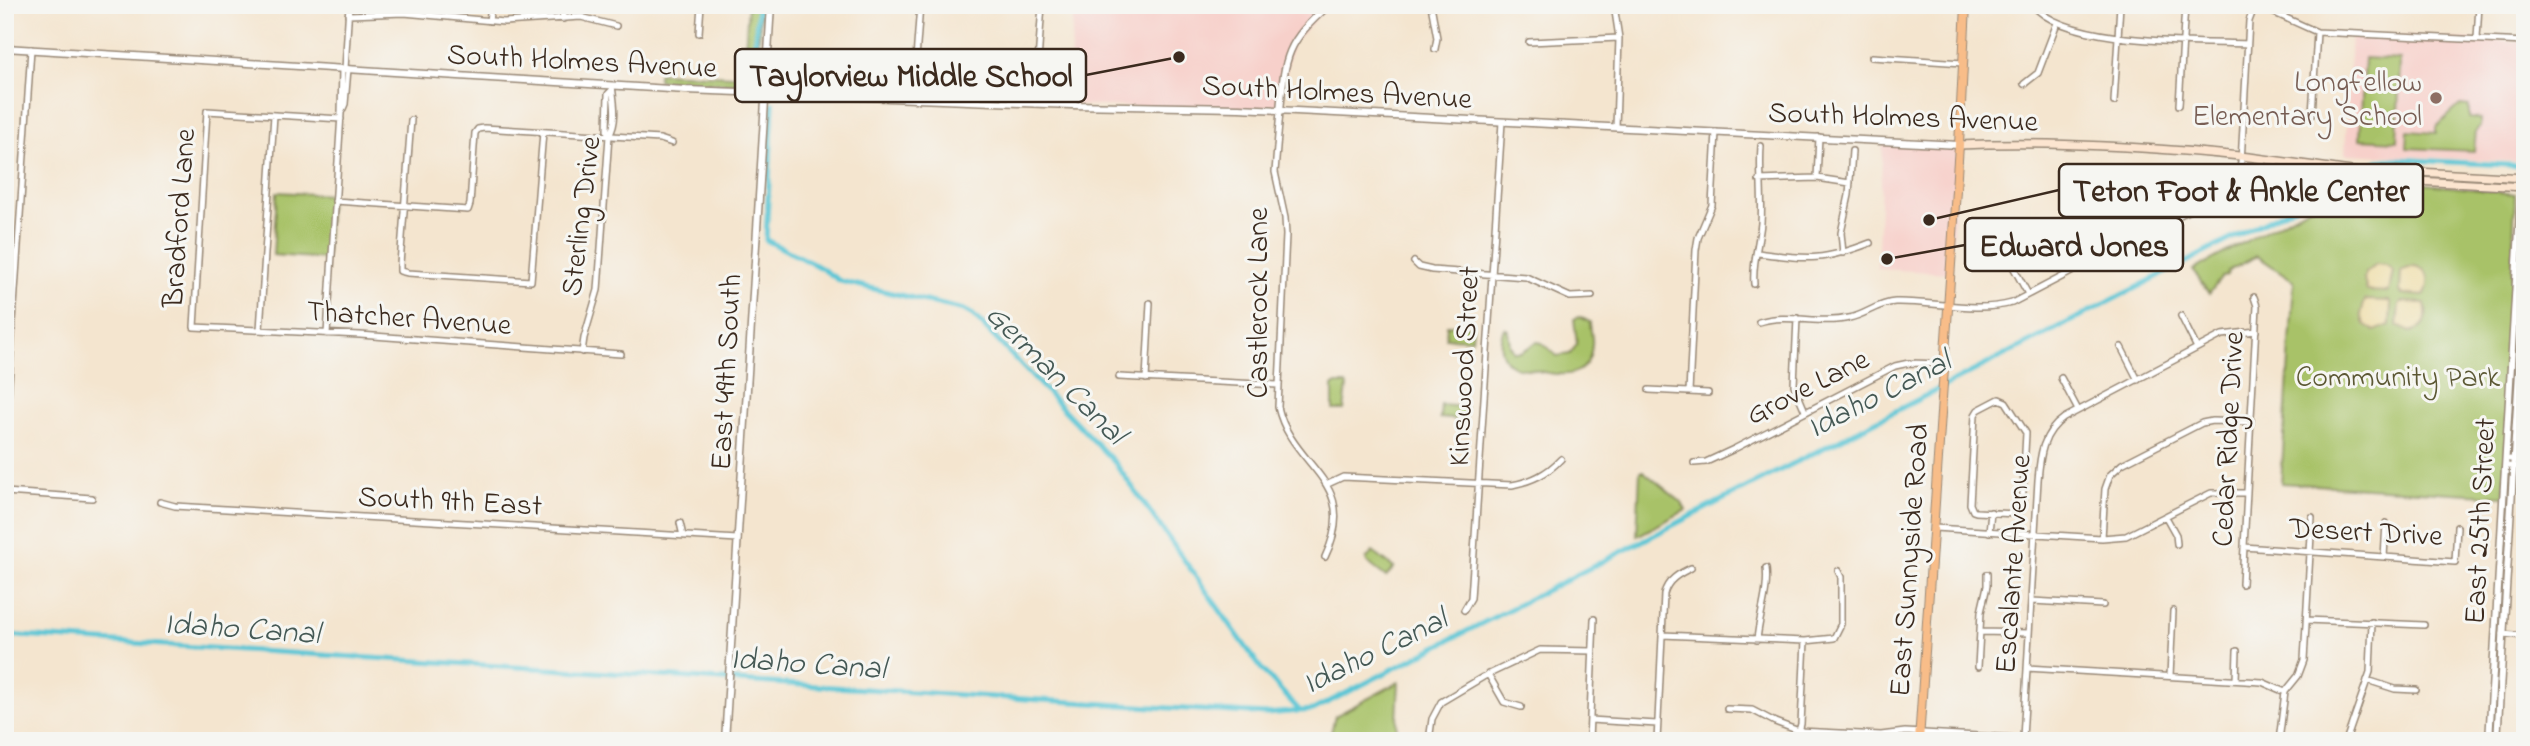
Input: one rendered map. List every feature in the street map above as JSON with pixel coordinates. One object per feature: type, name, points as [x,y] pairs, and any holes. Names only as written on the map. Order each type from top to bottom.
[{"type":"main road","name":"East Sunnyside Road","points":[[1919,737],[1966,5]]},
{"type":"main road","name":"South Holmes Avenue","points":[[1959,145],[2058,145],[2241,156],[2372,174],[2382,170],[2523,182]]},
{"type":"street","points":[[327,334],[349,5]]},
{"type":"street","points":[[417,14],[418,5]]},
{"type":"street","points":[[489,21],[491,5]]},
{"type":"street","points":[[562,5],[563,19]]},
{"type":"street","points":[[699,33],[701,5]]},
{"type":"street","name":"East 49th South","points":[[725,741],[771,5]]},
{"type":"street","points":[[913,99],[920,5]]},
{"type":"street","points":[[1035,104],[1042,5]]},
{"type":"street","name":"Castlerock Lane","points":[[1325,557],[1332,541],[1335,516],[1328,484],[1285,430],[1278,407],[1286,235],[1275,172],[1284,69],[1292,44],[1307,25],[1329,5]]},
{"type":"street","points":[[1431,5],[1437,38],[1435,49]]},
{"type":"street","points":[[1614,5],[1619,38],[1616,127]]},
{"type":"street","points":[[2033,5],[2057,23],[2117,38],[2247,44]]},
{"type":"street","points":[[2114,102],[2120,5]]},
{"type":"street","points":[[2179,105],[2185,5]]},
{"type":"street","points":[[1759,322],[1772,318],[1850,318],[1877,305],[1895,302],[1999,306],[2012,303],[2226,191],[2236,180],[2241,156],[2249,20],[2256,5],[2317,32],[2525,42]]},
{"type":"street","points":[[2477,39],[2479,5]]},
{"type":"street","points":[[348,15],[417,14],[504,22],[581,18],[616,26]]},
{"type":"street","points":[[2024,84],[2038,73],[2057,23]]},
{"type":"street","points":[[2312,115],[2317,32]]},
{"type":"street","points":[[1529,42],[1619,38]]},
{"type":"street","name":"South Holmes Avenue","points":[[5,48],[612,88],[1280,111],[1959,145]]},
{"type":"street","points":[[5,443],[31,49]]},
{"type":"street","points":[[1872,57],[1963,63]]},
{"type":"street","name":"Sterling Drive","points":[[582,352],[583,338],[598,290],[609,136],[613,130],[615,96],[612,88]]},
{"type":"street","name":"Bradford Lane","points":[[194,327],[207,111],[274,115]]},
{"type":"street","points":[[260,330],[274,115],[341,117]]},
{"type":"street","points":[[411,120],[400,271],[531,281],[543,132]]},
{"type":"street","name":"Kinswood Street","points":[[1464,610],[1471,598],[1502,122]]},
{"type":"street","points":[[335,201],[468,210],[475,133],[478,129],[660,139],[672,144]]},
{"type":"street","points":[[1689,392],[1696,250],[1698,238],[1712,205],[1716,132]]},
{"type":"street","points":[[1817,178],[1819,137]]},
{"type":"street","points":[[1754,284],[1761,218],[1761,146]]},
{"type":"street","points":[[1843,253],[1841,233],[1850,183],[1852,151]]},
{"type":"street","points":[[1759,180],[1817,178],[1850,183]]},
{"type":"street","name":"East 25th Street","points":[[2497,741],[2523,182]]},
{"type":"street","points":[[2129,204],[2145,234]]},
{"type":"street","points":[[1756,253],[1819,259],[1870,243]]},
{"type":"street","points":[[1414,262],[1419,267],[1432,270],[1492,272],[1535,279],[1570,296],[1592,296]]},
{"type":"street","points":[[2011,263],[2028,294]]},
{"type":"street","name":"East 25th Street","points":[[2490,741],[2525,271]]},
{"type":"street","name":"Cedar Ridge Drive","points":[[2242,584],[2256,331],[2257,306],[2254,297]]},
{"type":"street","points":[[1146,379],[1150,303]]},
{"type":"street","points":[[2181,316],[2197,348]]},
{"type":"street","points":[[1797,318],[1794,384],[1805,411]]},
{"type":"street","name":"Thatcher Avenue","points":[[194,327],[621,354]]},
{"type":"street","name":"Escalante Avenue","points":[[2023,738],[2038,480],[2042,447],[2051,429],[2078,410],[2222,335],[2256,331]]},
{"type":"street","points":[[2121,346],[2137,380]]},
{"type":"street","name":"Grove Lane","points":[[1694,463],[1706,462],[1895,366],[1909,363],[1944,364]]},
{"type":"street","points":[[1119,377],[1278,385]]},
{"type":"street","points":[[2062,378],[2078,410]]},
{"type":"street","points":[[1649,390],[1708,393]]},
{"type":"street","points":[[2001,399],[2006,402],[2026,433],[2022,509],[2017,514],[1991,512],[1973,511],[1970,504],[1975,415],[1978,410],[2001,399]]},
{"type":"street","points":[[2102,538],[2108,479],[2122,464],[2202,423],[2250,422]]},
{"type":"street","points":[[1328,484],[1343,477],[1512,485],[1552,469],[1561,459]]},
{"type":"street","points":[[2510,463],[2525,460]]},
{"type":"street","points":[[2510,463],[2525,467]]},
{"type":"street","points":[[5,492],[92,498]]},
{"type":"street","points":[[1934,528],[2102,538],[2126,536],[2211,493],[2246,493]]},
{"type":"street","name":"South 9th East","points":[[160,502],[175,506],[269,513],[738,540]]},
{"type":"street","points":[[1989,531],[1991,512]]},
{"type":"street","points":[[2166,517],[2176,535],[2177,544]]},
{"type":"street","points":[[2279,741],[2285,692],[2301,669],[2312,517]]},
{"type":"street","points":[[680,523],[683,536]]},
{"type":"street","points":[[2384,557],[2386,523]]},
{"type":"street","name":"Desert Drive","points":[[2244,547],[2455,562],[2457,527]]},
{"type":"street","points":[[1657,741],[1666,587],[1676,576],[1691,568]]},
{"type":"street","points":[[1757,640],[1766,594],[1766,568]]},
{"type":"street","points":[[1662,635],[1757,640],[1829,640],[1837,636],[1840,630],[1841,578],[1838,572]]},
{"type":"street","points":[[1978,667],[1987,574]]},
{"type":"street","points":[[2032,601],[2103,605]]},
{"type":"street","points":[[2169,676],[2173,611]]},
{"type":"street","points":[[1589,741],[1594,619]]},
{"type":"street","points":[[2306,620],[2424,625]]},
{"type":"street","points":[[2346,741],[2367,680],[2372,657],[2372,622]]},
{"type":"street","points":[[1980,632],[2029,633]]},
{"type":"street","points":[[2503,634],[2525,635]]},
{"type":"street","points":[[1796,741],[1805,641]]},
{"type":"street","points":[[1429,741],[1432,719],[1441,702],[1488,674],[1540,650],[1593,651]]},
{"type":"street","points":[[2236,680],[2237,651]]},
{"type":"street","points":[[2027,668],[2269,683],[2285,692]]},
{"type":"street","points":[[1488,674],[1504,702],[1521,707]]},
{"type":"street","points":[[2367,680],[2395,689],[2416,690]]},
{"type":"street","points":[[1727,709],[1752,710],[1799,731],[1881,735],[1905,732],[1919,737],[2068,741]]},
{"type":"street","points":[[1590,720],[1657,724]]},
{"type":"shaded area","points":[[1074,5],[1329,5],[1292,44],[1280,111],[1067,105]]},
{"type":"shaded area","name":"Longfellow Elementary School","points":[[2351,34],[2525,42],[2525,162],[2345,154]]},
{"type":"shaded area","points":[[1883,141],[1959,145],[1950,273],[1877,269]]},
{"type":"green space","points":[[748,5],[761,5],[757,72],[750,84],[658,80],[658,73],[734,76],[740,72],[744,66]]},
{"type":"green space","points":[[2364,58],[2400,60],[2397,141],[2360,139]]},
{"type":"green space","points":[[2460,105],[2469,106],[2469,118],[2480,119],[2474,151],[2407,148],[2408,131],[2436,133],[2436,127]]},
{"type":"green space","name":"Community Park","points":[[2381,179],[2515,194],[2504,496],[2281,483],[2294,281],[2257,256],[2228,271],[2209,294],[2193,270],[2353,183]]},
{"type":"green space","points":[[277,192],[330,195],[326,259],[273,255]]},
{"type":"green space","points":[[1580,317],[1590,322],[1592,341],[1590,356],[1580,370],[1555,374],[1519,368],[1508,363],[1503,355],[1501,344],[1504,328],[1508,330],[1514,352],[1521,352],[1537,342],[1557,356],[1570,354],[1577,344],[1574,319]]},
{"type":"green space","points":[[1447,325],[1473,326],[1472,339],[1446,338]]},
{"type":"green space","points":[[1335,384],[1347,386],[1344,410],[1333,410]]},
{"type":"green space","points":[[1441,405],[1466,407],[1465,420],[1440,418]]},
{"type":"green space","points":[[1640,471],[1681,502],[1686,510],[1637,536]]},
{"type":"green space","points":[[1373,552],[1394,568],[1386,577],[1367,562],[1366,559]]},
{"type":"green space","points":[[1399,682],[1396,741],[1329,741],[1335,716]]},
{"type":"sand","points":[[2376,264],[2386,265],[2393,270],[2389,292],[2367,291],[2365,273]]},
{"type":"sand","points":[[2414,266],[2423,270],[2428,277],[2424,296],[2402,294],[2400,291],[2401,271]]},
{"type":"sand","points":[[2365,300],[2389,301],[2390,325],[2375,331],[2364,324],[2361,314]]},
{"type":"sand","points":[[2402,302],[2425,303],[2426,318],[2420,328],[2411,332],[2397,326],[2399,305]]},
{"type":"waterway","name":"German Canal","points":[[758,5],[753,68],[758,77]]},
{"type":"waterway","name":"German Canal","points":[[773,104],[766,240],[821,268],[840,281],[964,310],[973,315],[1116,464],[1263,671],[1300,711]]},
{"type":"waterway","name":"Idaho Canal","points":[[5,635],[1266,714],[1313,710],[2342,182],[2378,161],[2396,159],[2525,166]]},
{"type":"place","name":"Taylorview Middle School","points":[[1179,57]]},
{"type":"place","name":"Longfellow Elementary School","points":[[2436,98]]},
{"type":"place","name":"Teton Foot & Ankle Center","points":[[1929,220]]},
{"type":"place","name":"Edward Jones","points":[[1887,259]]}]
